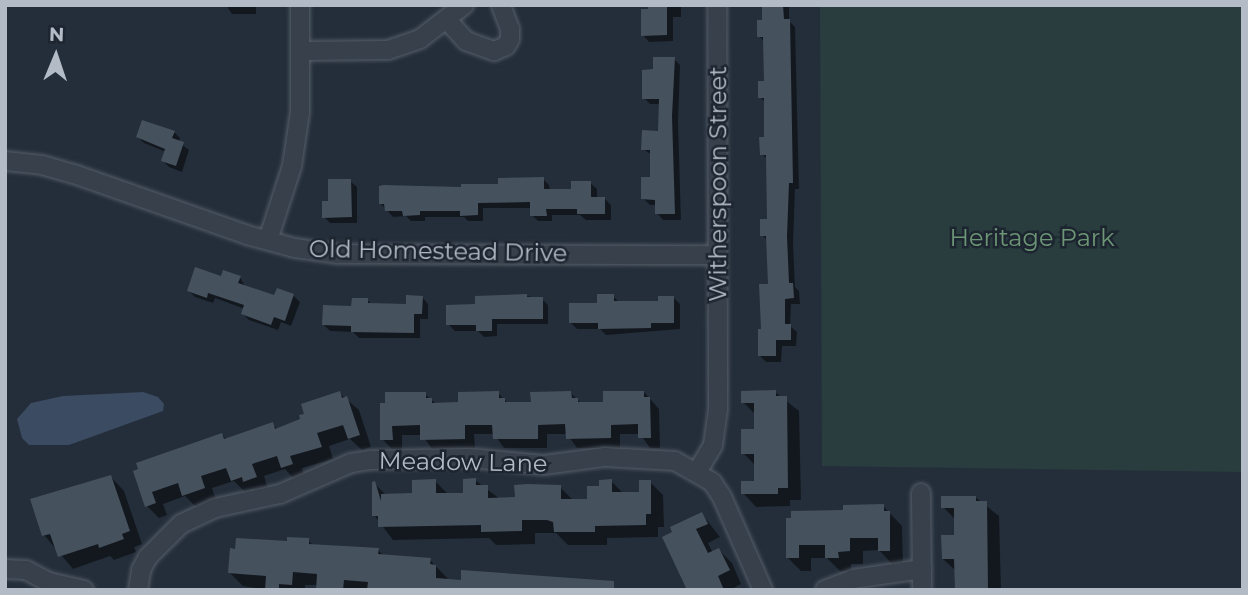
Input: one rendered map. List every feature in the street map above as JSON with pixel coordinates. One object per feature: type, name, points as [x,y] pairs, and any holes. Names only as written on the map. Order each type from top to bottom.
[{"type":"street","points":[[268,240],[292,166],[300,112],[300,5]]},
{"type":"street","points":[[300,51],[388,50],[420,39],[448,21],[464,5]]},
{"type":"street","points":[[448,21],[466,41],[494,51],[506,46],[510,38],[510,29],[500,5]]},
{"type":"street","name":"Witherspoon Street","points":[[697,472],[713,445],[718,409],[717,5]]},
{"type":"street","name":"Old Homestead Drive","points":[[5,161],[74,174],[268,240],[337,254],[717,255]]},
{"type":"street","name":"Meadow Lane","points":[[138,590],[141,570],[148,557],[181,524],[215,508],[281,494],[351,463],[371,460],[470,458],[544,465],[605,457],[675,461],[712,482],[722,498],[763,590]]},
{"type":"street","points":[[921,493],[922,590]]},
{"type":"street","points":[[5,569],[26,570],[41,586],[84,590]]},
{"type":"street","points":[[825,590],[853,579],[922,569]]},
{"type":"green space","name":"Heritage Park","points":[[820,5],[1243,5],[1243,472],[822,466]]},
{"type":"water","points":[[143,392],[158,397],[164,404],[163,411],[69,445],[29,445],[22,438],[17,419],[31,403],[63,396]]},
{"type":"building","points":[[648,5],[667,5],[667,35],[641,36],[641,9],[648,9]]},
{"type":"building","points":[[762,5],[783,5],[784,19],[790,19],[793,183],[789,183],[787,236],[789,283],[793,283],[794,298],[785,299],[785,324],[791,324],[791,340],[776,340],[776,356],[758,356],[758,329],[761,329],[759,284],[768,284],[766,236],[760,236],[760,219],[767,219],[766,155],[760,155],[759,137],[764,137],[764,98],[758,98],[758,81],[764,81],[763,37],[757,37],[757,20],[762,20]]},
{"type":"building","points":[[653,57],[675,57],[672,116],[675,214],[655,214],[655,200],[641,199],[641,177],[650,177],[650,150],[641,150],[642,130],[658,131],[659,99],[642,99],[642,70],[653,69]]},
{"type":"building","points":[[142,120],[175,131],[172,138],[184,142],[176,166],[161,161],[165,149],[136,137]]},
{"type":"building","points":[[544,177],[544,189],[571,189],[571,181],[591,181],[591,197],[605,197],[605,214],[577,214],[577,209],[546,209],[547,216],[530,216],[530,202],[478,203],[478,215],[460,216],[460,211],[420,211],[420,215],[403,216],[402,211],[385,211],[384,204],[379,204],[379,186],[384,185],[461,187],[461,184],[498,184],[498,178]]},
{"type":"building","points":[[328,179],[351,179],[352,217],[322,218],[322,201],[328,201]]},
{"type":"building","points":[[195,267],[221,276],[223,270],[241,276],[238,283],[274,295],[277,288],[294,294],[285,321],[274,317],[271,325],[241,314],[244,305],[208,293],[207,298],[187,291]]},
{"type":"building","points":[[527,294],[527,297],[543,297],[543,319],[492,319],[492,331],[476,331],[476,325],[446,325],[446,305],[475,304],[475,296]]},
{"type":"building","points":[[597,294],[614,294],[614,301],[658,301],[658,296],[674,296],[674,323],[651,323],[651,328],[598,329],[598,323],[569,323],[569,303],[597,303]]},
{"type":"building","points":[[406,295],[423,296],[422,314],[414,314],[414,333],[351,332],[351,326],[322,325],[323,305],[351,306],[352,298],[368,298],[368,303],[406,304]]},
{"type":"building","points":[[776,390],[776,396],[787,396],[788,488],[778,488],[778,494],[741,494],[741,481],[754,481],[754,454],[741,454],[741,429],[754,429],[754,403],[741,403],[741,391]]},
{"type":"building","points":[[340,391],[342,398],[347,396],[360,435],[348,439],[343,425],[317,433],[322,447],[290,456],[293,464],[281,468],[277,456],[252,464],[257,477],[243,482],[242,477],[231,481],[226,468],[201,476],[205,488],[182,496],[178,483],[152,492],[156,503],[145,507],[133,471],[138,469],[136,463],[222,433],[224,439],[273,422],[275,429],[300,419],[299,415],[304,414],[301,404]]},
{"type":"building","points":[[499,391],[499,398],[505,398],[505,402],[531,402],[530,392],[571,391],[572,398],[578,398],[578,402],[603,402],[603,391],[644,391],[644,397],[650,397],[651,438],[638,438],[638,424],[611,425],[611,438],[566,439],[565,424],[538,425],[538,439],[493,439],[492,425],[465,425],[465,439],[420,440],[420,425],[392,426],[393,440],[380,440],[380,403],[385,403],[385,392],[426,392],[426,398],[432,398],[432,403],[458,402],[458,392]]},
{"type":"building","points":[[111,475],[130,531],[122,534],[124,539],[99,548],[98,544],[58,557],[50,534],[42,536],[30,499]]},
{"type":"building","points":[[476,478],[476,485],[488,485],[488,498],[515,497],[514,485],[527,484],[561,485],[561,499],[587,499],[587,486],[599,486],[599,480],[612,479],[612,492],[639,492],[639,480],[651,480],[651,514],[646,514],[646,525],[595,526],[595,532],[554,532],[553,522],[547,520],[522,520],[522,531],[481,532],[481,525],[378,527],[378,516],[372,516],[372,482],[375,481],[381,501],[381,494],[412,493],[412,480],[436,479],[436,493],[463,493],[463,479]]},
{"type":"building","points":[[941,496],[976,496],[976,501],[987,501],[988,590],[955,590],[954,559],[942,559],[941,535],[954,535],[954,508],[941,508]]},
{"type":"building","points":[[884,504],[884,511],[890,511],[890,551],[878,551],[878,538],[850,538],[850,551],[838,552],[839,558],[825,558],[825,545],[799,545],[799,558],[786,558],[786,518],[791,518],[791,511],[843,510],[843,505]]},
{"type":"building","points":[[702,512],[708,524],[696,529],[708,553],[719,548],[730,570],[718,576],[724,590],[687,590],[662,537],[672,532],[670,527]]},
{"type":"building","points":[[287,537],[309,538],[309,544],[379,548],[378,554],[431,558],[430,564],[436,565],[436,578],[461,580],[461,570],[614,581],[614,590],[367,590],[368,582],[344,580],[343,590],[316,590],[317,574],[293,572],[292,585],[279,584],[279,590],[265,590],[266,576],[228,573],[230,548],[235,549],[236,538],[287,541]]}]
